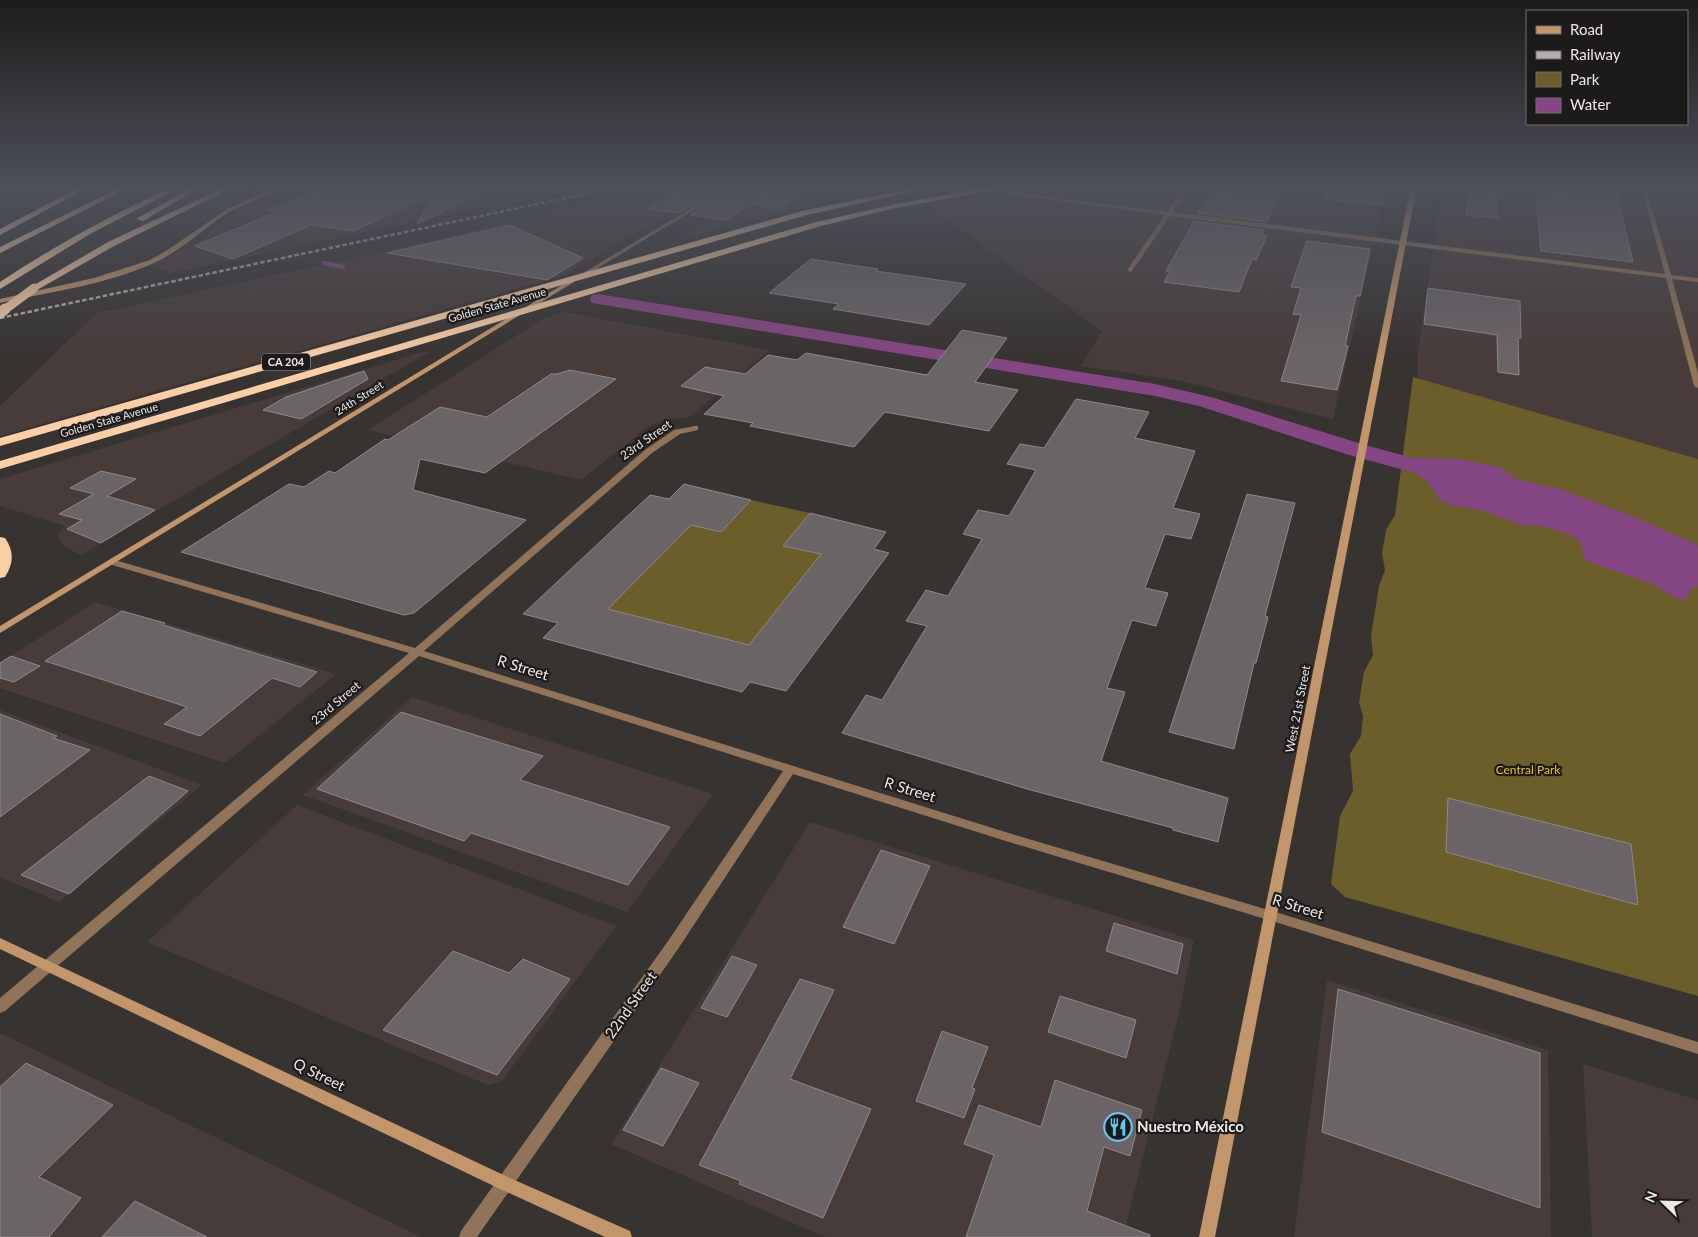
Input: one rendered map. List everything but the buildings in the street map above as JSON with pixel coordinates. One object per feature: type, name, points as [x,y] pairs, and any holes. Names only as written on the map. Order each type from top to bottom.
[{"type":"highway","points":[[0,250],[13,244]]},
{"type":"highway","points":[[0,286],[67,244]]},
{"type":"highway","points":[[0,312],[104,244]]},
{"type":"highway","points":[[75,261],[111,244]]},
{"type":"highway","name":"Golden State Avenue","points":[[0,442],[700,244]]},
{"type":"highway","name":"Golden State Avenue","points":[[0,465],[751,244]]},
{"type":"highway","points":[[0,541],[5,548],[4,568],[0,574]]},
{"type":"street","points":[[0,301],[115,274],[152,261],[181,244]]},
{"type":"street","name":"24th Street","points":[[0,630],[635,244]]},
{"type":"street","points":[[1130,270],[1148,244]]},
{"type":"street","name":"West 21st Street","points":[[1207,1237],[1272,916],[1403,244]]},
{"type":"street","points":[[1409,244],[1698,280]]},
{"type":"street","points":[[1659,244],[1698,386]]},
{"type":"street","name":"23rd Street","points":[[0,1007],[417,652],[649,451],[677,432],[695,428]]},
{"type":"street","name":"R Street","points":[[112,562],[417,652],[1013,839],[1272,916],[1698,1048]]},
{"type":"street","name":"22nd Street","points":[[468,1237],[504,1183],[673,945],[790,769]]},
{"type":"street","name":"Q Street","points":[[0,943],[504,1183],[624,1237]]},
{"type":"shaded area","points":[[309,244],[171,273],[149,265],[195,245]]},
{"type":"shaded area","points":[[418,244],[617,244],[562,276],[0,436],[0,406],[97,313]]},
{"type":"shaded area","points":[[981,244],[1374,244],[1333,419],[1182,381],[1081,366],[1102,331]]},
{"type":"shaded area","points":[[1434,244],[1698,244],[1698,459],[1418,379],[1418,351]]},
{"type":"shaded area","points":[[564,312],[770,350],[690,417],[663,420],[648,427],[581,480],[368,430],[544,318]]},
{"type":"shaded area","points":[[426,351],[429,352],[81,555],[62,545],[58,534],[65,526],[0,506],[0,479]]},
{"type":"shaded area","points":[[95,602],[336,674],[225,763],[0,688],[0,663]]},
{"type":"shaded area","points":[[412,697],[713,794],[627,912],[303,795]]},
{"type":"shaded area","points":[[0,710],[202,785],[59,902],[0,877]]},
{"type":"shaded area","points":[[297,805],[616,926],[502,1081],[488,1085],[147,942]]},
{"type":"shaded area","points":[[810,822],[1194,940],[1179,1013],[1123,1237],[825,1237],[611,1144]]},
{"type":"shaded area","points":[[1327,980],[1548,1050],[1551,1237],[1294,1237]]},
{"type":"shaded area","points":[[0,1033],[421,1237],[0,1237]]},
{"type":"shaded area","points":[[1583,1064],[1698,1100],[1698,1237],[1592,1237]]},
{"type":"green space","name":"Central Park","points":[[1413,377],[1698,459],[1698,996],[1345,897],[1331,884],[1340,816],[1353,791],[1350,754],[1361,736],[1363,716],[1359,702],[1364,672],[1373,655],[1371,636],[1379,586],[1385,570],[1382,553],[1386,530],[1395,515]]},
{"type":"green space","points":[[751,500],[810,513],[783,546],[821,554],[749,645],[608,609],[691,525],[721,532]]},
{"type":"water","points":[[1404,459],[1459,459],[1501,468],[1518,480],[1560,489],[1632,516],[1691,542],[1698,546],[1698,586],[1690,590],[1686,600],[1676,598],[1652,584],[1586,561],[1580,543],[1576,538],[1568,534],[1542,526],[1521,525],[1481,510],[1449,505],[1440,500],[1428,482],[1403,464]]},
{"type":"waterway","points":[[324,263],[343,267]]},
{"type":"waterway","points":[[598,299],[1155,390],[1204,401],[1357,450],[1438,472]]},
{"type":"railway","points":[[0,318],[350,244]]},
{"type":"place","name":"Nuestro México","points":[[1118,1127]]}]
